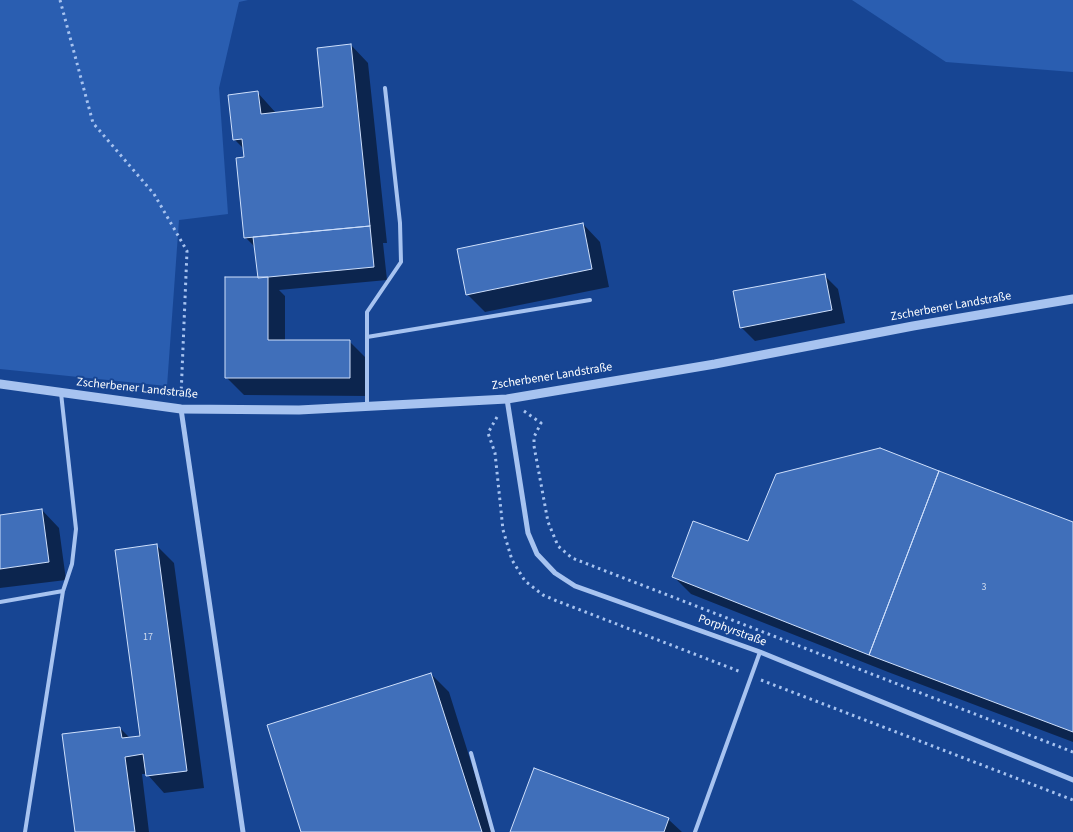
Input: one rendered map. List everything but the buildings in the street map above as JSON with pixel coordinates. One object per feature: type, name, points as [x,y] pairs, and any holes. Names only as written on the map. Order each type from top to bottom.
[{"type":"street","name":"Zscherbener Landstraße","points":[[0,384],[181,409],[299,410],[507,398],[715,364],[913,326],[1073,299]]},
{"type":"street","name":"Porphyrstraße","points":[[507,398],[528,534],[537,554],[555,573],[576,586],[760,652],[1073,780]]},
{"type":"street","points":[[181,409],[243,832]]},
{"type":"lane","points":[[367,405],[367,312],[401,262],[400,223],[385,88]]},
{"type":"lane","points":[[367,337],[590,300]]},
{"type":"lane","points":[[25,832],[64,591],[72,564],[76,529],[61,393]]},
{"type":"lane","points":[[0,602],[64,591]]},
{"type":"lane","points":[[695,832],[760,652]]},
{"type":"lane","points":[[471,753],[493,832]]},
{"type":"path","points":[[60,0],[93,124],[154,194],[187,251],[181,409]]},
{"type":"path","points":[[507,398],[541,423],[534,437],[536,464],[552,536],[564,552],[582,562],[1073,752]]},
{"type":"shaded area","points":[[0,0],[248,0],[239,2],[219,88],[228,214],[179,220],[167,386],[0,369]]},
{"type":"shaded area","points":[[852,0],[1073,0],[1073,72],[946,62]]}]
